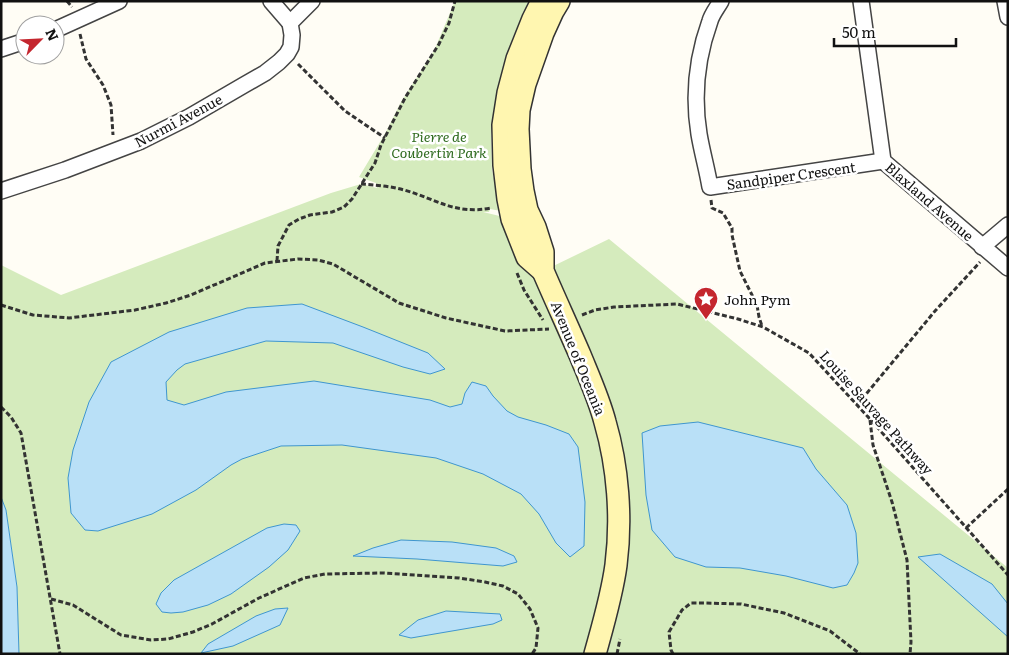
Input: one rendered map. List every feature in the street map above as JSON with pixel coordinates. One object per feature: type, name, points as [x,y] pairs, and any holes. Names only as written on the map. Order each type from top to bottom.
[{"type":"street","points":[[65,26],[119,1]]},
{"type":"street","points":[[271,1],[290,23],[291,46],[287,54]]},
{"type":"street","points":[[290,23],[312,1]]},
{"type":"street","name":"Avenue of Oceania","points":[[542,1],[517,59],[508,93],[503,125],[504,165],[512,219],[527,257],[543,271]]},
{"type":"street","name":"Avenue of Oceania","points":[[559,1],[543,33],[525,84],[519,110],[518,129],[523,191],[527,210],[543,252],[543,271],[597,395],[612,452],[618,504],[616,565],[609,603],[595,654]]},
{"type":"street","name":"Sandpiper Crescent","points":[[721,1],[710,20],[700,53],[696,86],[699,133],[710,187],[883,161]]},
{"type":"street","name":"Blaxland Avenue","points":[[861,1],[883,161],[1008,268]]},
{"type":"street","points":[[1005,1],[1008,17]]},
{"type":"street","points":[[1,50],[15,45]]},
{"type":"street","name":"Nurmi Avenue","points":[[1,191],[56,173],[141,141],[205,108],[265,73],[287,54]]},
{"type":"street","points":[[986,250],[1008,225]]},
{"type":"path","points":[[67,1],[72,7],[77,21],[86,59],[103,85],[111,105],[113,134],[118,150]]},
{"type":"path","points":[[277,261],[278,246],[289,225],[310,215],[332,212],[352,200],[375,163],[405,98],[439,44],[456,1]]},
{"type":"path","points":[[287,54],[345,111],[385,138]]},
{"type":"path","points":[[361,184],[404,190],[461,210],[493,208]]},
{"type":"path","points":[[710,187],[712,208],[723,212],[732,228],[740,271],[757,304],[763,327]]},
{"type":"path","points":[[857,405],[986,250]]},
{"type":"path","points":[[1,305],[33,315],[69,318],[135,310],[191,295],[264,263],[298,258],[333,264],[399,303],[446,318],[506,331],[548,329],[524,290],[517,272]]},
{"type":"path","name":"Louise Sauvage Pathway","points":[[581,315],[595,310],[614,307],[677,304],[763,327],[809,353],[870,419],[1008,576]]},
{"type":"path","points":[[1,407],[11,417],[21,433],[52,599],[60,654]]},
{"type":"path","points":[[870,419],[873,444],[892,502],[906,560],[911,642],[910,654]]},
{"type":"path","points":[[966,528],[1008,489]]},
{"type":"path","points":[[52,599],[73,605],[121,635],[150,640],[168,639],[212,624],[259,598],[304,578],[325,574],[383,573],[459,578],[503,586],[518,594],[530,609],[538,628],[536,648],[532,654]]},
{"type":"path","points":[[673,654],[669,632],[682,610],[691,604],[704,603],[741,604],[784,613],[830,631],[860,654]]},
{"type":"green space","name":"Pierre de Coubertin Park","points":[[455,1],[530,1],[513,37],[505,62],[493,116],[491,134],[492,170],[501,211],[490,209],[489,212],[483,212],[512,219],[543,271],[609,239],[1008,568],[1008,654],[19,654],[17,587],[6,510],[1,497],[1,265],[61,295],[331,193],[361,184],[377,188],[376,183],[359,177],[386,132],[401,102],[434,51]]},
{"type":"water","points":[[302,304],[428,353],[445,369],[430,374],[403,367],[333,343],[266,341],[185,364],[166,382],[167,400],[184,405],[226,392],[314,381],[430,400],[450,407],[462,404],[465,393],[472,382],[486,386],[507,411],[518,417],[569,434],[578,447],[585,502],[584,546],[570,557],[556,543],[539,514],[521,494],[483,474],[436,458],[342,445],[281,446],[242,459],[196,490],[152,514],[98,531],[85,530],[71,513],[68,478],[73,450],[89,402],[111,362],[169,332],[247,308]]},
{"type":"water","points":[[698,422],[803,448],[816,469],[847,505],[856,533],[858,563],[847,585],[833,588],[786,576],[740,568],[706,567],[675,557],[652,530],[646,495],[642,433],[660,426]]},
{"type":"water","points":[[1,497],[6,510],[17,587],[19,654],[1,654]]},
{"type":"water","points":[[284,524],[296,525],[300,531],[288,550],[269,567],[231,594],[208,605],[183,612],[162,612],[156,604],[161,593],[174,580],[267,528]]},
{"type":"water","points":[[401,540],[452,542],[496,548],[514,556],[517,562],[503,566],[353,556]]},
{"type":"water","points":[[940,554],[992,584],[1008,604],[1008,637],[918,557]]},
{"type":"water","points":[[288,608],[280,625],[233,646],[201,653],[208,644],[256,616],[275,609]]},
{"type":"water","points":[[446,611],[500,614],[502,620],[493,624],[411,638],[399,635],[418,620]]},
{"type":"place","name":"John Pym","points":[[706,320]]}]
